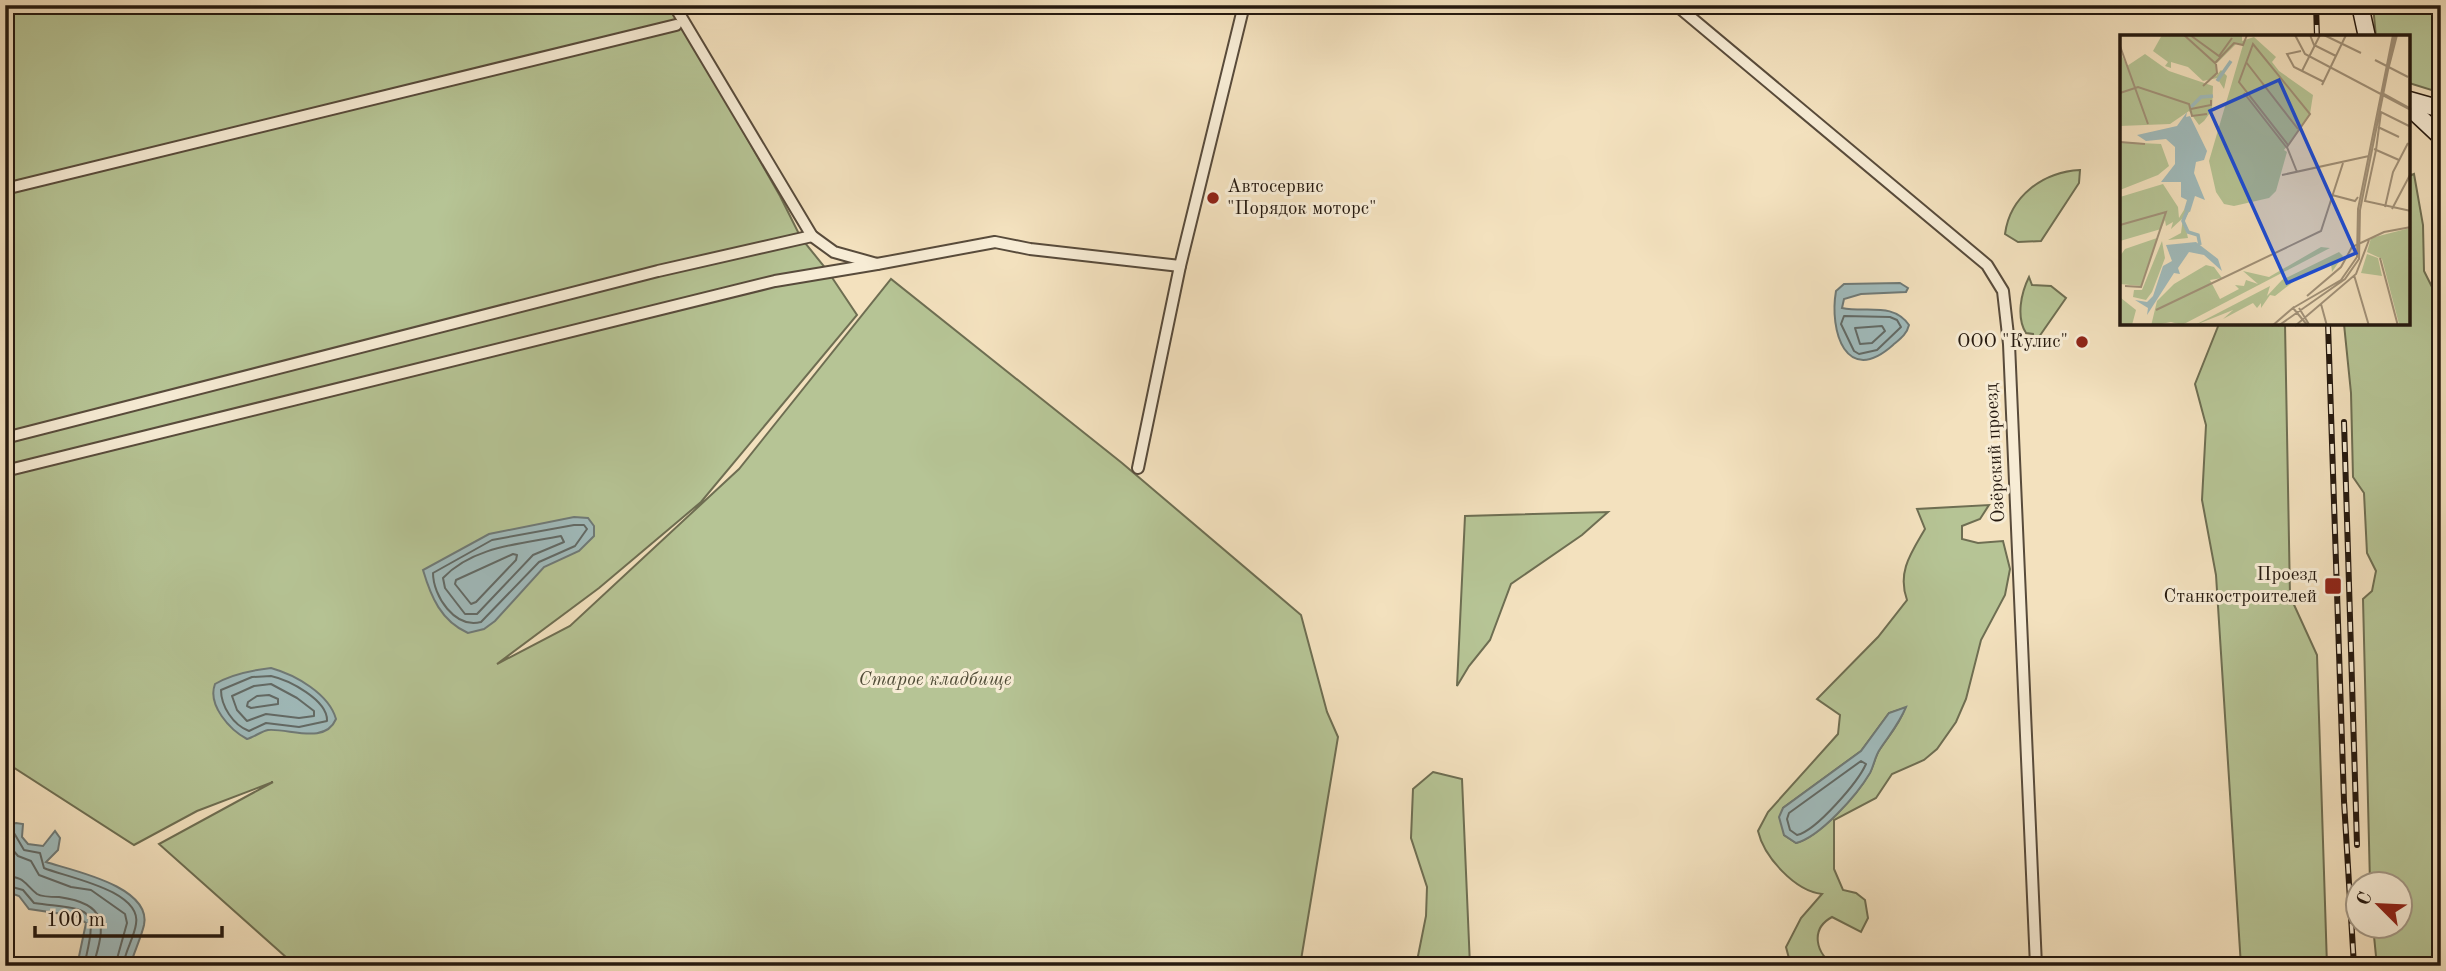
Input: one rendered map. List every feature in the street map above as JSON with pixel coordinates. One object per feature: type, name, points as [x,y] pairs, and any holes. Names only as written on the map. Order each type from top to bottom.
[{"type":"main road","points":[[2360,5],[2367,35]]},
{"type":"main road","points":[[2411,101],[2441,109]]},
{"type":"main road","points":[[2411,109],[2441,136]]},
{"type":"street","points":[[674,5],[812,236],[834,252],[877,264]]},
{"type":"street","points":[[1138,468],[1180,266],[1244,5]]},
{"type":"street","name":"Озёрский проезд","points":[[1676,5],[1987,265],[2003,291],[2010,358],[2036,966]]},
{"type":"street","points":[[5,189],[676,25]]},
{"type":"street","points":[[5,438],[650,273],[812,236]]},
{"type":"street","points":[[5,471],[775,281],[995,242],[1030,249],[1180,266]]},
{"type":"green space","name":"Старое кладбище","points":[[5,5],[671,5],[780,196],[801,238],[827,270],[857,315],[701,502],[599,588],[497,664],[570,626],[739,469],[891,279],[1122,463],[1301,615],[1327,712],[1338,737],[1300,966],[296,966],[159,844],[273,782],[197,811],[134,845],[5,762]]},
{"type":"green space","points":[[2373,5],[2417,5],[2424,9],[2426,5],[2441,5],[2441,93],[2411,84],[2411,35],[2376,35]]},
{"type":"green space","points":[[2080,170],[2079,183],[2041,241],[2018,242],[2005,234],[2014,208],[2031,188],[2053,176]]},
{"type":"green space","points":[[2414,174],[2423,225],[2424,271],[2437,297],[2441,297],[2441,344],[2436,346],[2441,389],[2441,966],[2377,966],[2374,940],[2414,940],[2414,870],[2370,870],[2363,599],[2372,591],[2376,571],[2367,553],[2364,493],[2353,477],[2351,393],[2344,326],[2411,326],[2411,175]]},
{"type":"green space","points":[[2029,277],[2032,285],[2051,286],[2066,298],[2034,344],[2033,334],[2026,333],[2023,327],[2020,312]]},
{"type":"green space","points":[[2218,326],[2285,326],[2290,596],[2317,655],[2327,966],[2241,966],[2216,575],[2202,500],[2206,425],[2195,384]]},
{"type":"green space","points":[[1989,505],[1980,519],[1962,526],[1962,539],[1978,543],[2003,541],[2010,569],[2005,595],[1981,640],[1966,699],[1956,722],[1937,749],[1924,760],[1892,774],[1876,798],[1834,820],[1834,869],[1843,890],[1856,893],[1865,900],[1868,918],[1861,932],[1832,917],[1820,928],[1818,942],[1823,955],[1836,966],[1791,966],[1786,947],[1801,918],[1822,894],[1801,887],[1791,880],[1774,862],[1758,831],[1768,812],[1838,734],[1840,715],[1817,699],[1878,637],[1907,600],[1904,580],[1907,563],[1925,529],[1917,509]],"holes":[[[1905,708],[1878,752],[1871,771],[1837,814],[1816,832],[1796,843],[1784,835],[1783,808],[1861,751],[1889,713]]]},
{"type":"green space","points":[[1608,512],[1582,535],[1511,584],[1490,640],[1457,686],[1465,516]]},
{"type":"green space","points":[[1433,772],[1462,779],[1470,966],[1416,966],[1426,916],[1427,887],[1411,838],[1413,789]]},
{"type":"water","points":[[1900,283],[1908,288],[1906,292],[1861,294],[1844,299],[1842,308],[1895,313],[1909,325],[1901,338],[1877,356],[1863,360],[1852,357],[1844,349],[1835,322],[1836,291],[1844,284]]},
{"type":"water","points":[[574,517],[588,518],[594,526],[594,536],[579,551],[544,567],[495,621],[484,629],[468,633],[451,622],[438,607],[423,570],[489,534]]},
{"type":"water","points":[[271,668],[291,675],[319,694],[336,719],[331,727],[306,734],[268,730],[247,739],[234,730],[217,708],[213,692],[215,684],[242,673]]},
{"type":"water","points":[[1906,707],[1878,752],[1870,773],[1837,814],[1816,833],[1796,843],[1784,835],[1779,817],[1783,808],[1861,751],[1889,713]]},
{"type":"water","points":[[23,824],[22,837],[28,844],[43,846],[55,831],[60,838],[58,850],[46,862],[107,882],[135,900],[143,911],[144,925],[130,966],[77,966],[86,923],[76,916],[29,909],[19,896],[5,891],[5,826]]},
{"type":"railway","points":[[2316,5],[2317,35]]},
{"type":"railway","points":[[2328,326],[2344,801],[2354,966]]},
{"type":"railway","points":[[2344,422],[2357,845]]},
{"type":"place","name":"Автосервис \"Порядок моторс\"","points":[[1213,198]]},
{"type":"place","name":"ООО \"Кулис\"","points":[[2082,342]]},
{"type":"place","name":"Проезд Станкостроителей","points":[[2333,586]]}]
